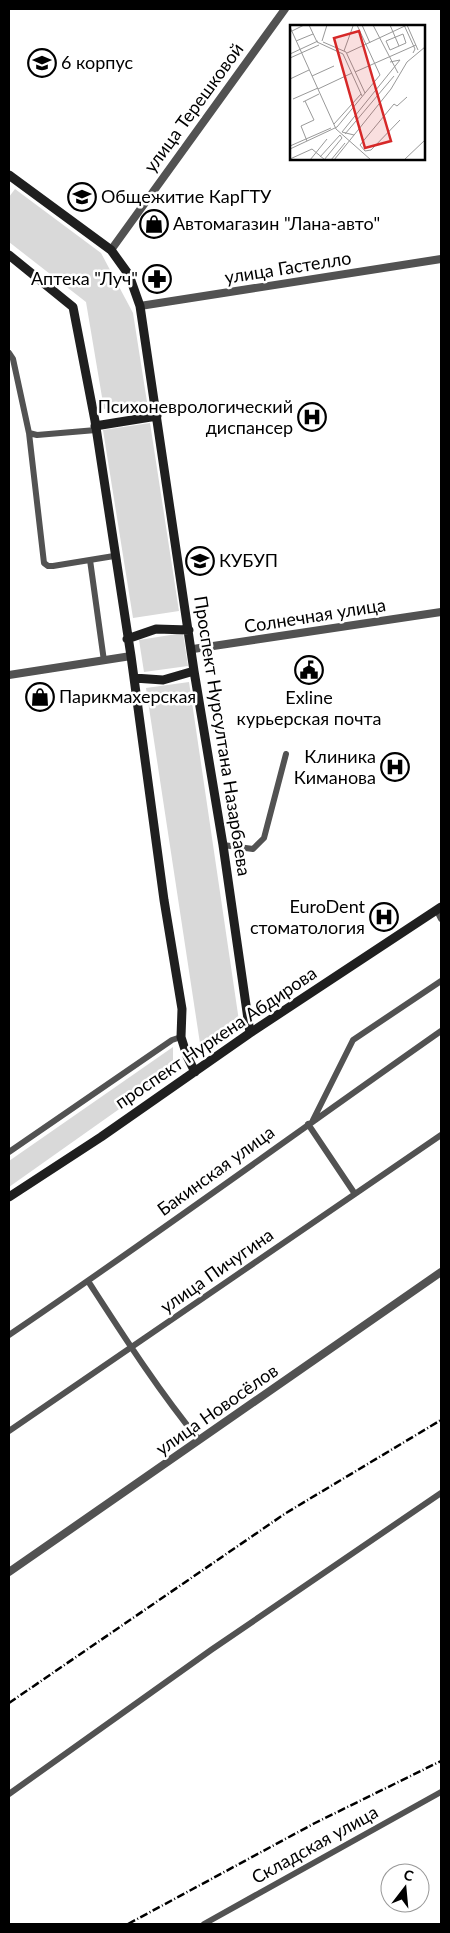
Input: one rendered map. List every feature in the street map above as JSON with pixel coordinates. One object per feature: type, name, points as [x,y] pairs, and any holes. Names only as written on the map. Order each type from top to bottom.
[{"type":"main road","name":"Проспект Нурсултана Назарбаева","points":[[10,178],[110,250],[129,276],[140,306],[194,671],[223,844],[250,1033]]},
{"type":"main road","points":[[9,256],[73,307],[96,428],[114,556],[131,656],[164,900],[182,1010],[181,1036],[187,1056],[195,1072]]},
{"type":"main road","points":[[96,428],[157,416]]},
{"type":"main road","points":[[127,639],[156,629],[189,630]]},
{"type":"main road","points":[[134,678],[163,680],[194,671]]},
{"type":"main road","name":"проспект Нуркена Абдирова","points":[[9,1197],[101,1137],[174,1084],[195,1072],[250,1033],[440,912]]},
{"type":"street","name":"улица Терешковой","points":[[110,250],[285,9]]},
{"type":"street","name":"улица Гастелло","points":[[140,306],[441,259]]},
{"type":"street","points":[[9,353],[13,359],[29,433],[44,564],[53,566],[114,556]]},
{"type":"street","points":[[29,433],[37,435],[96,428]]},
{"type":"street","points":[[90,560],[104,661]]},
{"type":"street","name":"Солнечная улица","points":[[192,649],[441,612]]},
{"type":"street","points":[[9,675],[131,656]]},
{"type":"street","points":[[223,844],[254,849],[264,838],[286,754]]},
{"type":"street","points":[[355,1194],[310,1122],[353,1040],[441,981]]},
{"type":"street","name":"Бакинская улица","points":[[9,1335],[441,1031]]},
{"type":"street","name":"проспект Нуркена Абдирова","points":[[9,1152],[172,1040],[181,1036]]},
{"type":"street","name":"улица Пичугина","points":[[9,1431],[441,1135]]},
{"type":"street","name":"улица Новосёлов","points":[[9,1572],[441,1272]]},
{"type":"street","points":[[88,1281],[180,1417],[199,1440]]},
{"type":"street","points":[[9,1794],[203,1656],[441,1493]]},
{"type":"street","name":"Складская улица","points":[[204,1924],[441,1792]]},
{"type":"shaded area","points":[[15,189],[101,253],[133,313],[147,402],[104,409],[86,302],[9,242],[9,197]]},
{"type":"shaded area","points":[[150,423],[179,611],[133,618],[103,430]]},
{"type":"shaded area","points":[[183,633],[188,666],[144,672],[139,640]]},
{"type":"shaded area","points":[[189,682],[239,1021],[201,1050],[146,688]]},
{"type":"shaded area","points":[[173,1047],[173,1071],[9,1187],[9,1161]]},
{"type":"railway","points":[[9,1703],[286,1513],[441,1420]]},
{"type":"railway","points":[[128,1924],[315,1823],[441,1761]]},
{"type":"place","name":"6 корпус","points":[[42,63]]},
{"type":"place","name":"Общежитие КарГТУ","points":[[82,197]]},
{"type":"place","name":"Автомагазин \"Лана-авто\"","points":[[154,224]]},
{"type":"place","name":"Аптека \"Луч\"","points":[[157,279]]},
{"type":"place","name":"Психоневрологический диспансер","points":[[312,417]]},
{"type":"place","name":"КУБУП","points":[[200,561]]},
{"type":"place","name":"Exline курьерская почта","points":[[309,670]]},
{"type":"place","name":"Парикмахерская","points":[[40,697]]},
{"type":"place","name":"Клиника Киманова","points":[[395,767]]},
{"type":"place","name":"EuroDent стоматология","points":[[384,917]]}]
